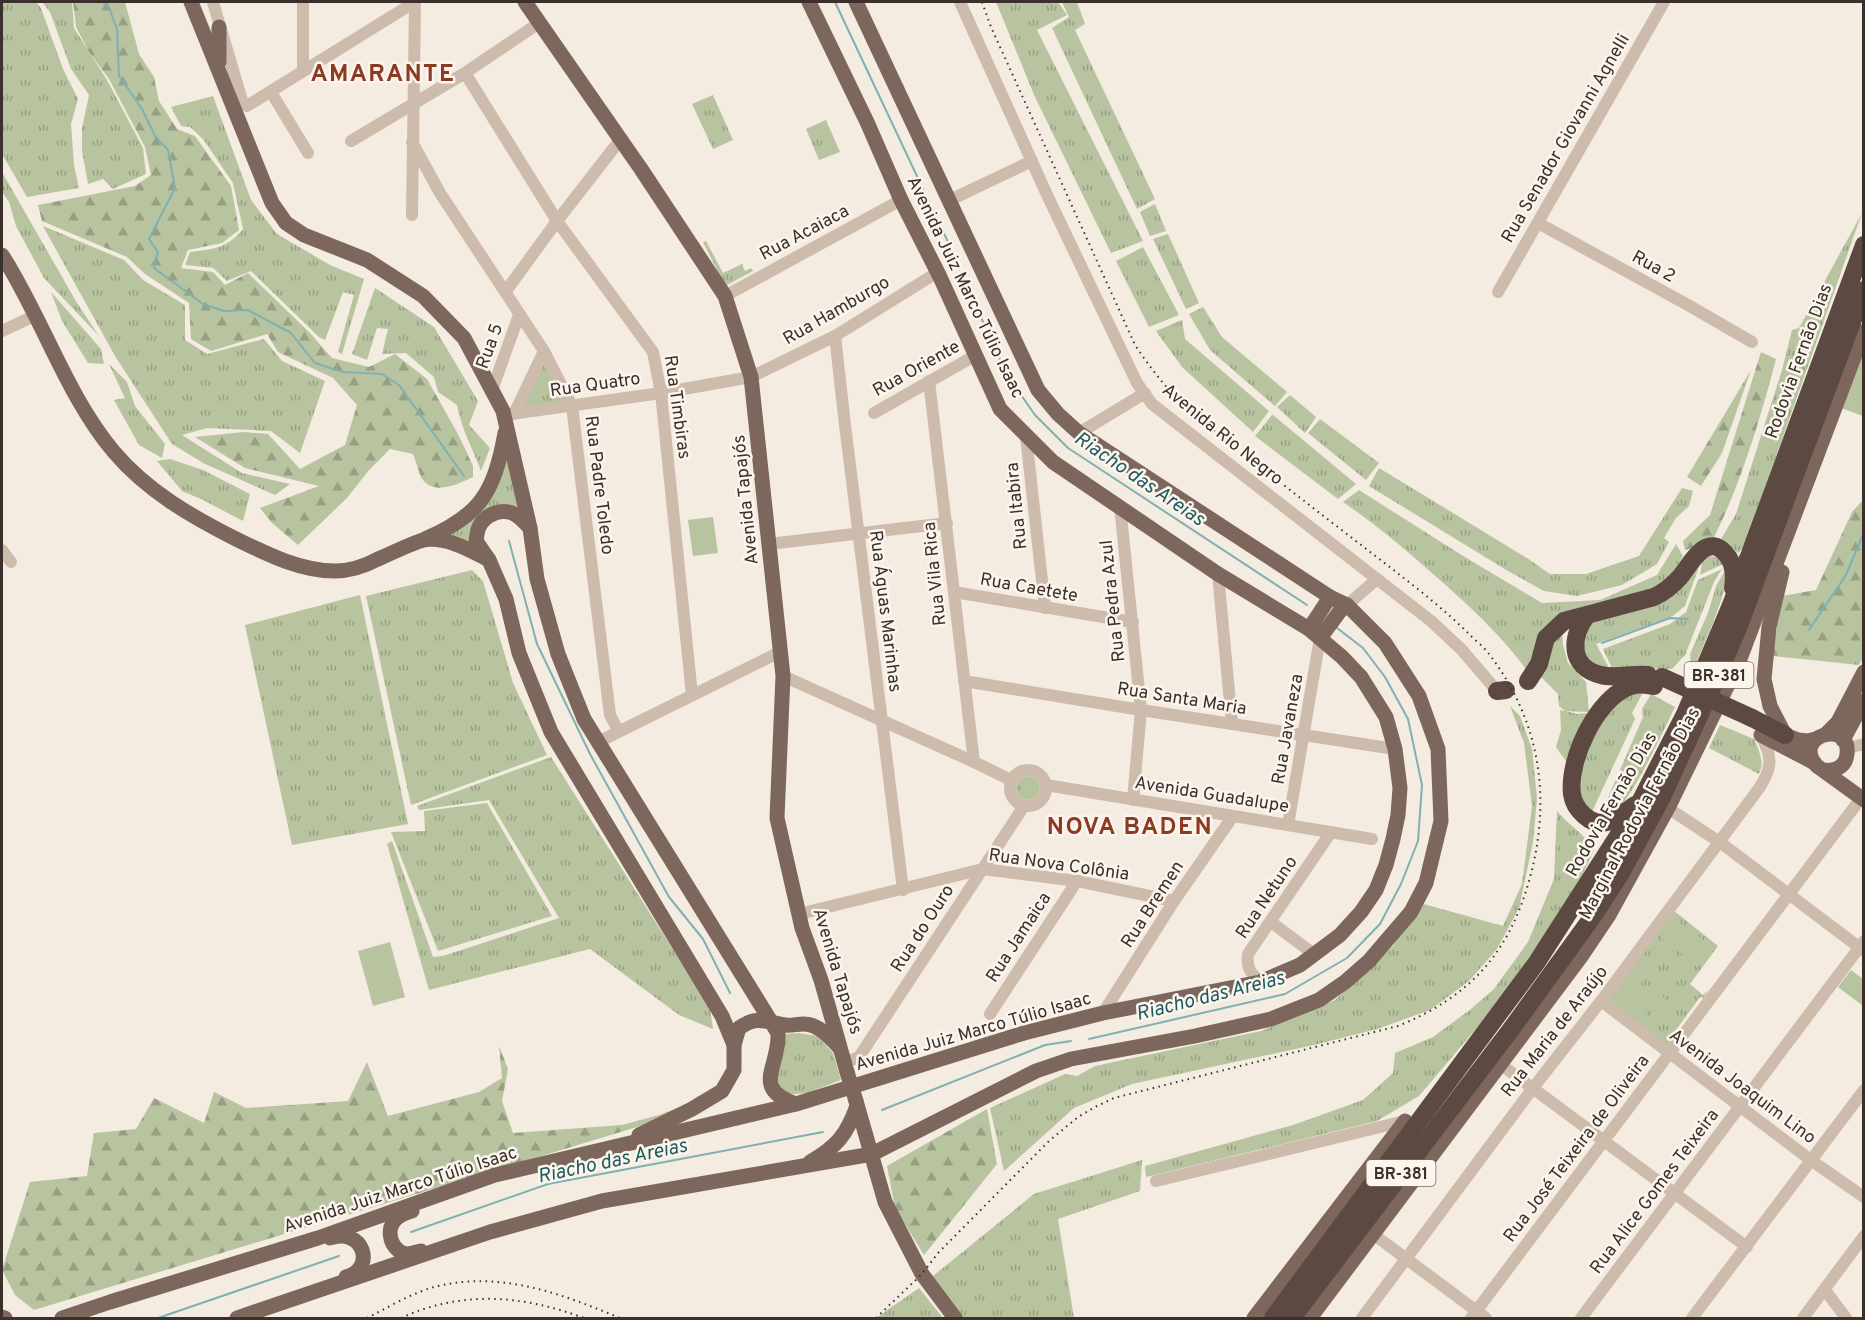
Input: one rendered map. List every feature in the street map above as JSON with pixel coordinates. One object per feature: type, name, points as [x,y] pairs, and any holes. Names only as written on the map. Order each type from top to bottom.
[{"type":"highway","name":"Rodovia Fernão Dias","points":[[1273,1318],[1522,982],[1574,907],[1641,800],[1685,714],[1731,605],[1861,251],[1863,233]]},
{"type":"highway","name":"Rodovia Fernão Dias","points":[[1292,1318],[1512,1028],[1592,919],[1621,873],[1661,799],[1738,628],[1863,290]]},
{"type":"highway","points":[[1528,681],[1539,664],[1546,638],[1554,628],[1564,621],[1654,597],[1667,591],[1696,554],[1705,548],[1713,546],[1722,549],[1731,559],[1734,583],[1731,605]]},
{"type":"highway","points":[[1587,615],[1578,627],[1575,651],[1590,671],[1602,675],[1639,674],[1751,726],[1785,735]]},
{"type":"highway","name":"BR-381","points":[[1641,800],[1605,823],[1595,821],[1582,814],[1575,805],[1572,794],[1573,778],[1587,732],[1608,701],[1630,686],[1658,682]]},
{"type":"highway","points":[[1512,1028],[1525,1016],[1598,924],[1608,915]]},
{"type":"highway","points":[[1405,1121],[1522,982]]},
{"type":"main road","points":[[191,2],[272,203],[286,223],[304,234],[367,261],[393,275],[423,296],[464,338],[508,419],[530,528],[537,579],[558,654],[584,719],[778,1033],[779,1043],[770,1077],[770,1086],[782,1099],[796,1104]]},
{"type":"main road","name":"Avenida Tapajós","points":[[525,2],[725,296],[751,377],[783,676],[777,818],[799,914],[821,980],[856,1103]]},
{"type":"main road","name":"Avenida Juiz Marco Túlio Isaac","points":[[62,1318],[318,1238],[495,1175],[796,1104],[1024,1033],[1103,1013],[1260,982],[1300,965],[1315,955],[1340,935],[1361,912],[1376,890],[1386,865],[1398,815],[1400,788],[1395,749],[1386,717],[1361,677],[1314,634],[1218,574],[1053,462],[1000,409],[938,272],[901,200],[867,122],[809,2]]},
{"type":"main road","name":"Avenida Juiz Marco Túlio Isaac","points":[[237,1318],[486,1233],[602,1201],[872,1154],[1036,1071],[1071,1059],[1271,1019],[1319,1000],[1369,961],[1411,912],[1426,883],[1441,821],[1438,749],[1419,696],[1400,664],[1378,635],[1347,605],[1330,597],[1079,433],[1058,414],[1038,390],[856,2]]},
{"type":"main road","points":[[219,27],[219,71]]},
{"type":"main road","points":[[2,255],[36,315],[85,411],[114,453],[160,494],[200,521],[266,553],[302,567],[335,572],[364,566],[450,528],[486,496],[496,476],[508,419]]},
{"type":"main road","name":"Marginal Rodovia Fernão Dias","points":[[1310,1318],[1580,958],[1608,915],[1668,808],[1738,664],[1863,331]]},
{"type":"main road","points":[[1800,501],[1769,627],[1764,680],[1770,706],[1785,735],[1808,741],[1836,734],[1845,750],[1844,779],[1858,796]]},
{"type":"main road","points":[[530,528],[517,515],[509,512],[496,512],[485,518],[478,527],[476,541],[489,560],[506,599],[519,653],[551,732],[722,1016],[734,1045]]},
{"type":"main road","points":[[423,540],[440,541],[464,547],[489,560]]},
{"type":"main road","points":[[1314,634],[1330,597]]},
{"type":"main road","points":[[1314,634],[1347,605]]},
{"type":"main road","points":[[1818,766],[1810,750],[1821,736],[1838,722],[1863,672]]},
{"type":"main road","points":[[1818,766],[1835,770],[1863,701]]},
{"type":"main road","points":[[1751,726],[1818,766],[1858,796]]},
{"type":"main road","points":[[806,1024],[816,1015],[824,999],[821,980]]},
{"type":"main road","points":[[612,1147],[692,1109],[722,1091],[734,1070],[734,1045],[739,1028],[748,1021],[756,1019],[789,1026],[806,1024],[825,1033],[844,1062]]},
{"type":"main road","points":[[856,1103],[885,1202],[922,1274],[955,1318]]},
{"type":"main road","points":[[802,1166],[822,1155],[841,1140],[850,1124],[856,1103]]},
{"type":"main road","name":"BR-381","points":[[1254,1318],[1405,1121]]},
{"type":"main road","points":[[486,1233],[408,1254],[399,1251],[392,1242],[390,1232],[393,1222],[401,1214],[452,1197],[495,1175]]},
{"type":"main road","points":[[250,1258],[278,1256],[337,1236],[347,1236],[356,1241],[362,1249],[363,1259],[359,1269],[351,1276],[313,1288],[283,1304]]},
{"type":"street","points":[[213,2],[245,106],[415,2]]},
{"type":"street","points":[[303,2],[303,70]]},
{"type":"street","points":[[412,214],[415,2]]},
{"type":"street","name":"Avenida Rio Negro","points":[[960,2],[1137,383],[1152,404],[1431,621],[1502,690]]},
{"type":"street","name":"Rua Senador Giovanni Agnelli","points":[[1498,292],[1664,2]]},
{"type":"street","points":[[351,141],[465,73],[539,23]]},
{"type":"street","name":"Rua Timbiras","points":[[465,73],[557,221],[653,352],[661,393],[692,695]]},
{"type":"street","points":[[271,92],[308,153]]},
{"type":"street","points":[[506,291],[620,140]]},
{"type":"street","name":"Rua Padre Toledo","points":[[412,142],[440,193],[544,351],[572,406],[610,715],[618,730]]},
{"type":"street","points":[[950,200],[1032,160]]},
{"type":"street","name":"Rua Acaiaca","points":[[725,296],[901,200]]},
{"type":"street","name":"Rua 2","points":[[1538,223],[1752,342]]},
{"type":"street","name":"Rua Hamburgo","points":[[751,377],[836,336],[938,272]]},
{"type":"street","points":[[2,331],[36,315]]},
{"type":"street","name":"Rua 5","points":[[492,390],[519,315]]},
{"type":"street","name":"Rua Águas Marinhas","points":[[836,336],[903,890]]},
{"type":"street","points":[[508,419],[544,351]]},
{"type":"street","name":"Rua Oriente","points":[[874,413],[976,355]]},
{"type":"street","name":"Rua Quatro","points":[[508,419],[572,406],[751,377]]},
{"type":"street","name":"Rua Vila Rica","points":[[928,381],[947,523],[974,762]]},
{"type":"street","points":[[1079,433],[1144,393]]},
{"type":"street","name":"Rua Itabira","points":[[1026,436],[1045,608]]},
{"type":"street","name":"Rua Pedra Azul","points":[[1120,506],[1141,710],[1133,800]]},
{"type":"street","points":[[769,544],[947,523]]},
{"type":"street","points":[[2,550],[11,562]]},
{"type":"street","points":[[1218,574],[1232,724]]},
{"type":"street","points":[[1347,605],[1377,579]]},
{"type":"street","name":"Rua Caetete","points":[[954,592],[1133,622]]},
{"type":"street","name":"Rua Javaneza","points":[[1288,825],[1304,734],[1314,634]]},
{"type":"street","points":[[598,742],[780,651]]},
{"type":"street","points":[[783,676],[1011,780]]},
{"type":"street","name":"Rua Santa Maria","points":[[964,681],[1395,749]]},
{"type":"street","name":"Rua Maria de Araújo","points":[[1362,1318],[1533,1088],[1721,843],[1760,787],[1771,764],[1768,750],[1751,726]]},
{"type":"street","points":[[1845,750],[1863,744]]},
{"type":"street","points":[[1031,769],[1041,775],[1046,785],[1046,792],[1040,801],[1030,806],[1019,804],[1011,796],[1011,780],[1019,771],[1031,769]]},
{"type":"street","name":"Avenida Guadalupe","points":[[1046,785],[1372,839]]},
{"type":"street","name":"Rua José Teixeira de Oliveira","points":[[1478,1316],[1670,1053],[1790,894],[1858,796]]},
{"type":"street","name":"Rua do Ouro","points":[[844,1062],[859,1057],[1024,806]]},
{"type":"street","points":[[1668,808],[1721,843],[1862,946]]},
{"type":"street","name":"Rua Bremen","points":[[1103,1013],[1174,901],[1233,816]]},
{"type":"street","name":"Rua Netuno","points":[[1260,982],[1246,964],[1248,954],[1331,832]]},
{"type":"street","name":"Rua Nova Colônia","points":[[799,914],[983,869],[1077,881],[1174,901]]},
{"type":"street","name":"Rua Jamaica","points":[[990,1014],[1077,881]]},
{"type":"street","points":[[1271,922],[1315,955]]},
{"type":"street","name":"Rua Alice Gomes Teixeira","points":[[1581,1318],[1862,946]]},
{"type":"street","name":"Avenida Joaquim Lino","points":[[1601,1001],[1863,1197]]},
{"type":"street","points":[[1500,1064],[1747,1246]]},
{"type":"street","points":[[1692,1318],[1812,1161],[1863,1090]]},
{"type":"street","points":[[1156,1181],[1405,1121]]},
{"type":"street","points":[[1372,1234],[1478,1316]]},
{"type":"street","points":[[1803,1318],[1863,1236]]},
{"type":"street","points":[[1825,1290],[1846,1318]]},
{"type":"green space","points":[[2,2],[36,2],[41,8],[63,69],[78,99],[71,124],[74,165],[79,188],[27,197],[2,154]]},
{"type":"green space","points":[[42,2],[72,2],[74,28],[107,80],[143,148],[146,174],[113,189],[103,179],[88,184],[82,151],[82,128],[89,95],[71,69],[50,12]]},
{"type":"green space","points":[[73,2],[125,2],[139,54],[154,77],[159,101],[177,129],[195,136],[231,186],[239,230],[222,243],[188,250],[181,268],[213,272],[225,285],[248,273],[310,333],[332,358],[369,367],[395,354],[427,379],[459,436],[473,466],[473,477],[445,487],[432,486],[421,477],[413,454],[390,449],[369,470],[347,498],[298,545],[272,523],[260,508],[319,486],[245,468],[195,437],[244,432],[268,434],[300,469],[345,445],[357,405],[333,378],[278,352],[267,334],[211,351],[191,339],[189,303],[145,274],[127,257],[42,221],[38,205],[135,186],[151,175],[145,147],[109,79],[89,52],[76,27]]},
{"type":"green space","points":[[996,2],[1058,2],[1067,15],[1037,30],[1143,241],[1111,253],[1035,97]]},
{"type":"green space","points":[[1062,2],[1077,2],[1085,24],[1075,30],[1155,199],[1137,209],[1052,28],[1069,17]]},
{"type":"green space","points":[[713,95],[733,140],[713,149],[692,104]]},
{"type":"green space","points":[[213,96],[251,200],[277,234],[330,265],[364,279],[342,354],[338,352],[354,295],[343,292],[325,340],[319,337],[251,271],[227,281],[213,268],[185,265],[190,252],[213,249],[225,244],[243,229],[233,183],[203,139],[190,127],[181,126],[171,107]]},
{"type":"green space","points":[[826,120],[840,152],[819,160],[806,129]]},
{"type":"green space","points":[[2,172],[77,303],[99,336],[44,278],[16,226],[9,202],[2,192]]},
{"type":"green space","points":[[1155,204],[1166,231],[1150,236],[1140,212]]},
{"type":"green space","points":[[1862,213],[1744,547],[1738,553],[1724,541],[1736,558],[1743,551],[1737,568],[1718,544],[1736,514],[1782,370],[1792,330],[1799,328]]},
{"type":"green space","points":[[43,226],[124,260],[143,280],[185,305],[185,340],[207,354],[264,339],[282,361],[325,381],[300,453],[271,431],[207,428],[182,435],[242,473],[290,484],[275,495],[205,464],[172,444],[115,356]]},
{"type":"green space","points":[[1168,234],[1199,303],[1186,309],[1153,239]]},
{"type":"green space","points":[[706,241],[723,273],[742,264],[745,271],[751,268],[753,271],[725,286],[703,242]]},
{"type":"green space","points":[[1143,247],[1179,315],[1149,327],[1116,261]]},
{"type":"green space","points":[[375,288],[434,327],[478,401],[469,425],[490,448],[481,471],[464,430],[457,405],[438,392],[434,377],[406,353],[382,354],[388,329],[377,328],[367,360],[352,354]]},
{"type":"green space","points":[[51,292],[101,349],[104,364],[88,363],[62,321]]},
{"type":"green space","points":[[1203,307],[1222,337],[1287,392],[1275,406],[1210,350],[1189,314]]},
{"type":"green space","points":[[1182,320],[1185,339],[1269,411],[1253,432],[1182,367],[1156,331]]},
{"type":"green space","points":[[1863,349],[1864,390],[1862,392],[1863,416],[1841,408]]},
{"type":"green space","points":[[1761,352],[1776,359],[1740,476],[1711,543],[1685,550],[1683,541],[1710,515]]},
{"type":"green space","points":[[544,359],[568,404],[519,411]]},
{"type":"green space","points":[[109,364],[127,382],[135,406],[165,444],[162,458],[139,445],[114,400],[125,398]]},
{"type":"green space","points":[[1751,370],[1722,453],[1701,486],[1687,477]]},
{"type":"green space","points":[[1290,395],[1316,417],[1305,433],[1277,407]]},
{"type":"green space","points":[[1272,415],[1356,484],[1338,499],[1255,436]]},
{"type":"green space","points":[[1320,419],[1379,463],[1366,480],[1308,433]]},
{"type":"green space","points":[[507,449],[522,512],[498,507],[473,544],[438,537],[460,526]]},
{"type":"green space","points":[[170,459],[203,470],[250,494],[243,521],[182,491],[157,461]]},
{"type":"green space","points":[[1379,468],[1550,574],[1586,574],[1639,556],[1682,488],[1693,491],[1689,506],[1676,518],[1664,538],[1669,542],[1657,564],[1622,585],[1577,596],[1544,591],[1369,486]]},
{"type":"green space","points":[[1359,490],[1542,603],[1600,600],[1657,575],[1676,544],[1683,556],[1664,587],[1641,596],[1591,604],[1563,613],[1529,673],[1496,633],[1459,597],[1389,536],[1343,502]]},
{"type":"green space","points":[[1863,500],[1863,658],[1859,665],[1772,656],[1782,596],[1816,590],[1852,512]]},
{"type":"green space","points":[[713,517],[718,553],[693,556],[688,520]]},
{"type":"green space","points":[[1706,556],[1719,557],[1723,564],[1700,575],[1702,563],[1700,564],[1685,606],[1673,616],[1596,644],[1609,668],[1602,670],[1582,654],[1590,621],[1614,614]]},
{"type":"green space","points":[[1722,569],[1714,582],[1685,655],[1672,669],[1612,668],[1603,649],[1670,624],[1686,612],[1698,580]]},
{"type":"green space","points":[[1726,569],[1727,578],[1720,604],[1692,674],[1690,654],[1708,613],[1716,586]]},
{"type":"green space","points":[[472,570],[483,581],[513,683],[547,755],[411,805],[366,596]]},
{"type":"green space","points":[[360,595],[408,824],[292,845],[245,625]]},
{"type":"green space","points":[[1562,628],[1563,645],[1568,663],[1586,682],[1589,712],[1566,711],[1577,714],[1589,713],[1568,764],[1556,747],[1561,730],[1560,710],[1565,711],[1559,706],[1558,694],[1541,677],[1552,637]]},
{"type":"green space","points":[[1645,689],[1632,713],[1635,719],[1591,814],[1580,798],[1582,771],[1594,732],[1617,700]]},
{"type":"green space","points":[[1651,694],[1675,707],[1646,766],[1627,798],[1610,815],[1600,816],[1643,717],[1642,709]]},
{"type":"green space","points":[[1510,706],[1520,716],[1532,749],[1537,798],[1533,842],[1519,908],[1497,949],[1469,981],[1430,1010],[1377,1029],[1314,1045],[1132,1084],[1074,1108],[1004,1171],[990,1108],[1065,1074],[1077,1076],[1095,1066],[1261,1031],[1335,1000],[1393,946],[1420,903],[1503,926],[1522,884],[1532,806],[1524,743]]},
{"type":"green space","points":[[1720,725],[1754,739],[1761,761],[1759,774],[1709,748]]},
{"type":"green space","points":[[551,757],[710,1008],[713,1029],[679,1015],[590,949],[429,990],[387,844],[392,841],[433,957],[443,956],[559,918],[489,800],[419,810],[417,806]]},
{"type":"green space","points":[[1028,776],[1033,777],[1039,783],[1039,793],[1033,799],[1028,800],[1023,799],[1017,793],[1016,788],[1017,783],[1023,777]]},
{"type":"green space","points":[[487,803],[552,916],[438,951],[391,832],[425,831],[424,811]]},
{"type":"green space","points":[[1557,811],[1587,840],[1594,851],[1567,906],[1480,1024],[1419,1096],[1377,1121],[1146,1177],[1145,1166],[1293,1125],[1363,1100],[1393,1073],[1395,1053],[1433,1037],[1494,989],[1528,942],[1554,879]]},
{"type":"green space","points":[[1673,910],[1718,946],[1690,984],[1703,995],[1709,989],[1703,998],[1700,997],[1676,1030],[1678,1038],[1669,1050],[1605,1001]]},
{"type":"green space","points":[[1676,920],[1713,947],[1699,966],[1661,938]]},
{"type":"green space","points":[[390,942],[405,997],[373,1006],[358,951]]},
{"type":"green space","points":[[1644,956],[1641,976],[1642,990],[1648,993],[1648,1001],[1655,991],[1669,1001],[1661,1012],[1645,1003],[1646,1014],[1651,1025],[1612,998]]},
{"type":"green space","points":[[1851,970],[1863,979],[1863,1006],[1838,987]]},
{"type":"green space","points":[[799,1033],[818,1036],[833,1053],[841,1080],[807,1093],[785,1095],[775,1078],[784,1034]]},
{"type":"green space","points":[[499,1046],[508,1069],[502,1101],[513,1133],[622,1125],[659,1115],[699,1100],[660,1120],[34,1310],[15,1295],[2,1270],[30,1182],[87,1176],[94,1133],[136,1129],[154,1098],[204,1123],[214,1092],[246,1108],[348,1101],[367,1062],[388,1116],[479,1092],[502,1078]]},
{"type":"green space","points":[[987,1109],[997,1164],[924,1255],[895,1208],[887,1166]]},
{"type":"green space","points":[[1142,1160],[1140,1191],[1058,1219],[1074,1318],[957,1318],[933,1276],[1034,1194]]},
{"type":"green space","points":[[919,1288],[943,1318],[876,1318]]},
{"type":"waterway","points":[[103,2],[109,8],[117,29],[119,76],[142,109],[155,136],[168,150],[175,188],[149,239],[158,252],[154,268],[203,304],[224,311],[248,310],[291,333],[315,363],[343,372],[382,374],[399,385],[464,476]]},
{"type":"waterway","name":"Riacho das Areias","points":[[835,2],[956,259]]},
{"type":"waterway","name":"Riacho das Areias","points":[[962,275],[1007,375],[1035,415],[1068,448],[1307,605]]},
{"type":"waterway","points":[[1809,630],[1846,575],[1864,532]]},
{"type":"waterway","points":[[509,541],[537,644],[590,754],[669,897],[703,939],[730,993]]},
{"type":"waterway","points":[[1602,643],[1670,618],[1688,619]]},
{"type":"waterway","name":"Riacho das Areias","points":[[1089,1039],[1285,994],[1347,958],[1380,924],[1401,884],[1418,841],[1422,785],[1408,719],[1385,677],[1363,648],[1337,628]]},
{"type":"waterway","name":"Riacho das Areias","points":[[882,1110],[1045,1045],[1071,1041]]},
{"type":"waterway","name":"Riacho das Areias","points":[[411,1232],[548,1184],[823,1132]]},
{"type":"waterway","name":"Riacho das Areias","points":[[158,1318],[339,1256]]},
{"type":"railway","points":[[876,1318],[922,1274],[938,1253],[1049,1141],[1078,1117],[1095,1107],[1114,1098],[1398,1026],[1445,1002],[1482,970],[1510,931],[1529,881],[1540,821],[1540,792],[1531,734],[1507,680],[1487,651],[1419,590],[1197,417],[1163,383],[1135,345],[991,27],[982,2]]},
{"type":"railway","points":[[367,1318],[401,1300],[438,1286],[485,1281],[508,1283],[554,1293],[620,1318]]},
{"type":"railway","points":[[401,1318],[447,1303],[492,1299],[538,1304],[584,1318]]},
{"type":"district","name":"AMARANTE","points":[[383,73]]},
{"type":"district","name":"NOVA BADEN","points":[[1130,826]]}]
